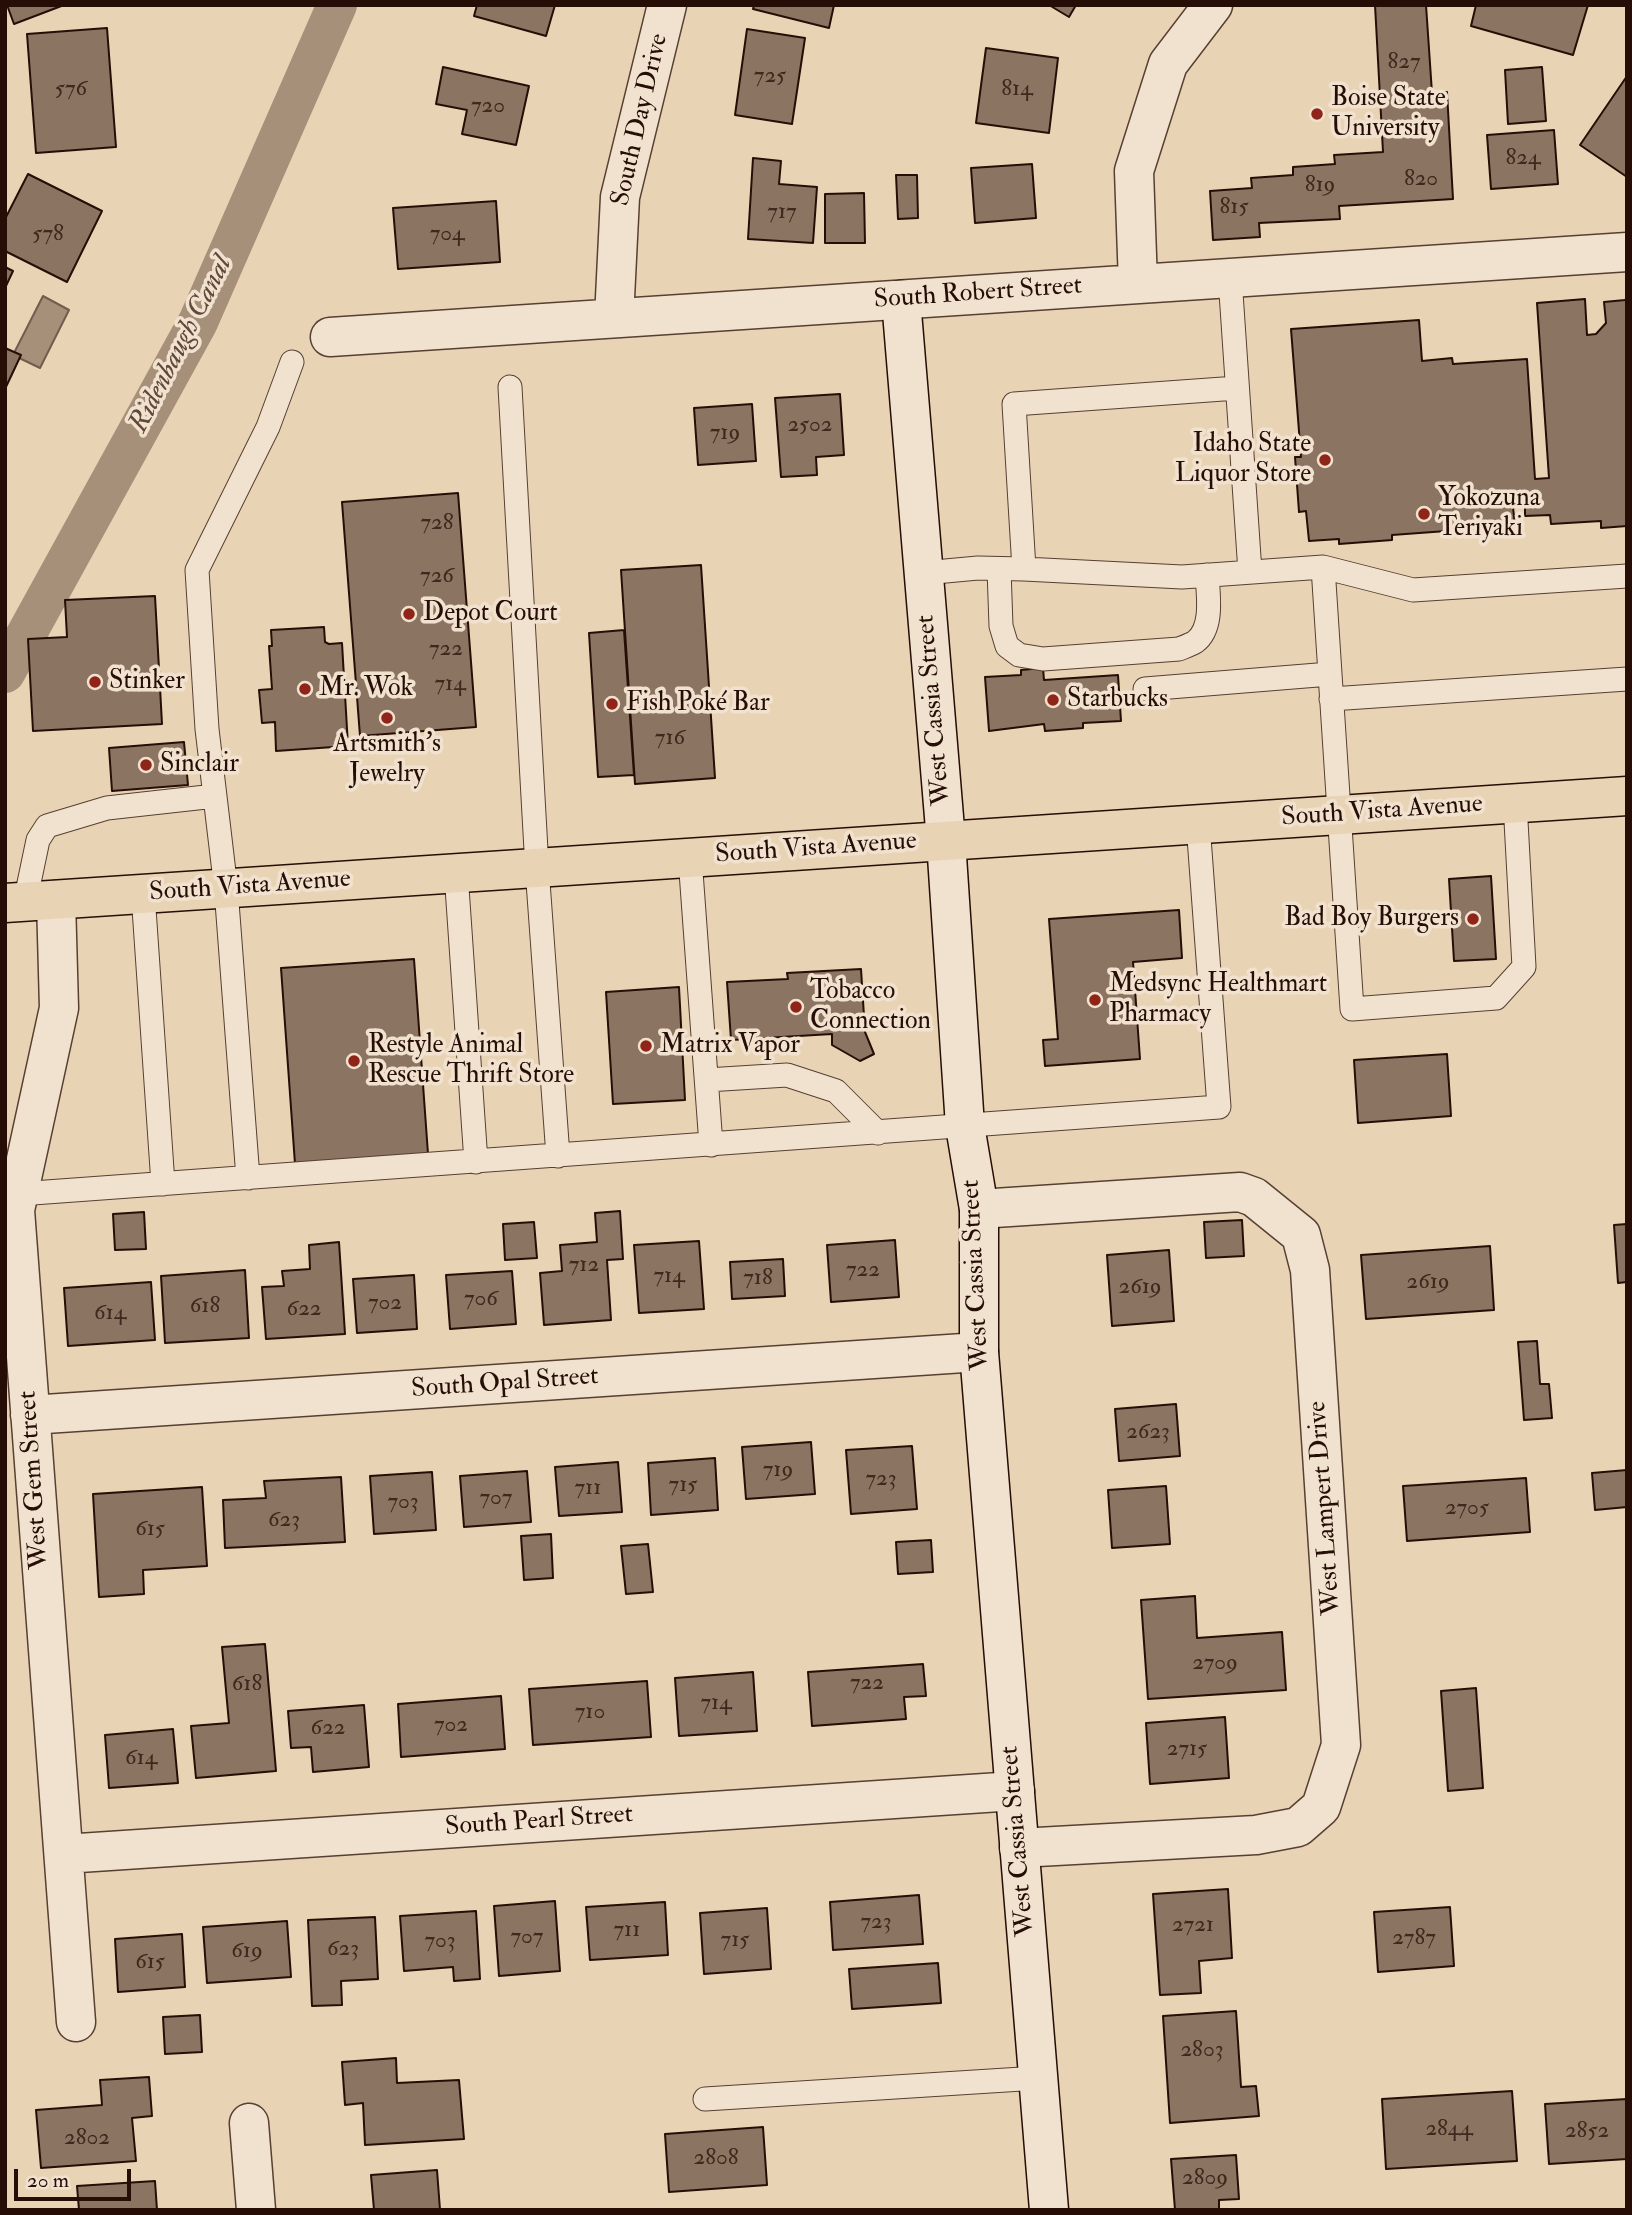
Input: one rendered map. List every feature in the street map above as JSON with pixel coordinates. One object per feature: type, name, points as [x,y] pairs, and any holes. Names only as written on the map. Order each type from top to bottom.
[{"type":"main road","name":"South Vista Avenue","points":[[29,902],[1627,796]]},
{"type":"street","name":"South Day Drive","points":[[614,318],[620,197],[667,5]]},
{"type":"street","points":[[1138,284],[1134,171],[1168,64],[1213,5]]},
{"type":"street","name":"South Robert Street","points":[[330,337],[1627,252]]},
{"type":"street","name":"West Cassia Street","points":[[901,300],[946,841],[965,1126],[979,1209],[979,1352],[1049,2210]]},
{"type":"street","name":"West Gem Street","points":[[29,902],[60,1008],[15,1210],[15,1334],[30,1415],[76,2022]]},
{"type":"street","name":"West Lampert Drive","points":[[979,1209],[1240,1192],[1254,1197],[1301,1234],[1311,1270],[1331,1568],[1341,1745],[1321,1807],[1298,1828],[1256,1835],[1019,1848]]},
{"type":"street","name":"South Opal Street","points":[[30,1415],[979,1352]]},
{"type":"street","name":"South Pearl Street","points":[[64,1854],[1015,1791]]},
{"type":"street","points":[[249,2123],[256,2210]]},
{"type":"lane","points":[[1230,278],[1250,572]]},
{"type":"lane","points":[[248,1178],[226,889],[207,729],[198,570],[268,426],[292,362]]},
{"type":"lane","points":[[510,387],[537,868],[558,1156]]},
{"type":"lane","points":[[1024,569],[1014,404],[1237,388]]},
{"type":"lane","points":[[924,573],[1024,569],[1182,576],[1324,567],[1413,590],[1627,576]]},
{"type":"lane","points":[[1324,567],[1352,1009],[1496,999],[1524,967],[1515,803]]},
{"type":"lane","points":[[999,569],[1001,626],[1007,646],[1019,655],[1043,659],[1179,649],[1197,640],[1206,625],[1209,607],[1207,575]]},
{"type":"lane","points":[[1145,689],[1330,674]]},
{"type":"lane","points":[[1331,699],[1627,680]]},
{"type":"lane","points":[[29,902],[38,840],[47,825],[107,808],[215,796]]},
{"type":"lane","points":[[19,1195],[1219,1107],[1198,824]]},
{"type":"lane","points":[[690,858],[711,1145]]},
{"type":"lane","points":[[456,873],[476,1161]]},
{"type":"lane","points":[[143,894],[163,1184]]},
{"type":"lane","points":[[707,1080],[787,1075],[836,1091],[878,1132]]},
{"type":"lane","points":[[705,2099],[1038,2078]]},
{"type":"shaded area","points":[[43,296],[69,310],[40,368],[13,355]]},
{"type":"building","points":[[7,5],[64,5],[14,24]]},
{"type":"building","points":[[477,5],[555,5],[546,36],[474,16]]},
{"type":"building","points":[[754,5],[834,5],[829,28],[753,9]]},
{"type":"building","points":[[1049,5],[1076,5],[1069,17]]},
{"type":"building","points":[[1375,5],[1426,5],[1432,93],[1447,92],[1453,199],[1339,206],[1340,219],[1259,223],[1260,237],[1213,240],[1210,191],[1252,188],[1251,178],[1293,175],[1293,167],[1335,164],[1334,155],[1383,152]]},
{"type":"building","points":[[1476,5],[1588,5],[1573,55],[1471,26]]},
{"type":"building","points":[[107,28],[116,147],[36,153],[27,34]]},
{"type":"building","points":[[747,29],[805,38],[792,124],[735,115]]},
{"type":"building","points":[[986,48],[1058,58],[1049,133],[976,123]]},
{"type":"building","points":[[443,67],[529,86],[516,145],[462,134],[467,110],[436,104]]},
{"type":"building","points":[[1542,67],[1546,121],[1508,124],[1505,70]]},
{"type":"building","points":[[1627,76],[1627,177],[1580,145]]},
{"type":"building","points":[[1554,130],[1558,184],[1491,189],[1487,135]]},
{"type":"building","points":[[753,158],[781,161],[779,184],[817,187],[813,243],[748,239]]},
{"type":"building","points":[[1032,164],[1036,218],[975,223],[971,168]]},
{"type":"building","points":[[28,174],[102,211],[67,282],[5,251],[5,219]]},
{"type":"building","points":[[896,175],[917,175],[918,218],[898,219]]},
{"type":"building","points":[[864,193],[865,243],[825,243],[825,194]]},
{"type":"building","points":[[496,201],[500,262],[398,269],[393,208]]},
{"type":"building","points":[[5,267],[13,271],[5,288]]},
{"type":"building","points":[[1627,298],[1627,526],[1601,528],[1601,521],[1551,524],[1550,515],[1525,516],[1525,506],[1513,507],[1515,526],[1392,535],[1392,540],[1339,544],[1339,539],[1309,541],[1306,511],[1299,512],[1295,457],[1301,457],[1291,329],[1419,320],[1422,361],[1452,358],[1453,364],[1527,359],[1535,479],[1549,478],[1537,303],[1585,299],[1587,335],[1596,334],[1606,323],[1604,302]]},
{"type":"building","points":[[5,348],[21,355],[5,389]]},
{"type":"building","points":[[840,394],[844,455],[816,457],[817,475],[781,477],[775,398]]},
{"type":"building","points":[[752,404],[756,461],[698,465],[694,408]]},
{"type":"building","name":"Depot Court","points":[[458,493],[476,727],[360,736],[342,502]]},
{"type":"building","points":[[701,565],[715,778],[635,784],[621,570]]},
{"type":"building","name":"Stinker","points":[[155,596],[162,724],[33,731],[28,639],[67,637],[65,600]]},
{"type":"building","name":"Mr. Wok","points":[[324,627],[325,642],[342,643],[348,746],[276,751],[275,722],[262,723],[259,690],[272,689],[269,646],[272,646],[271,630]]},
{"type":"building","name":"Fish Poké Bar","points":[[624,630],[634,775],[598,777],[589,633]]},
{"type":"building","name":"Starbucks","points":[[1043,668],[1044,680],[1118,675],[1121,721],[1083,723],[1083,728],[1045,731],[1044,724],[989,731],[985,677],[1021,675],[1021,670]]},
{"type":"building","points":[[184,742],[188,785],[112,791],[109,748]]},
{"type":"building","name":"Bad Boy Burgers","points":[[1491,876],[1496,959],[1454,961],[1449,879]]},
{"type":"building","name":"Medsync Healthmart Pharmacy","points":[[1179,910],[1182,958],[1133,962],[1140,1059],[1045,1066],[1043,1040],[1058,1039],[1049,919]]},
{"type":"building","name":"Restyle Animal Rescue Thrift Store","points":[[414,959],[428,1154],[295,1164],[281,968]]},
{"type":"building","name":"Tobacco Connection","points":[[861,969],[865,1032],[874,1054],[860,1061],[832,1045],[832,1034],[731,1040],[727,982],[788,979],[787,973]]},
{"type":"building","name":"Matrix Vapor","points":[[679,987],[685,1100],[613,1104],[606,992]]},
{"type":"building","points":[[1447,1054],[1451,1116],[1358,1123],[1354,1060]]},
{"type":"building","points":[[620,1211],[623,1259],[607,1260],[611,1320],[544,1325],[540,1273],[562,1271],[560,1245],[597,1242],[595,1213]]},
{"type":"building","points":[[144,1212],[146,1249],[115,1250],[113,1214]]},
{"type":"building","points":[[1242,1220],[1244,1256],[1206,1258],[1204,1222]]},
{"type":"building","points":[[534,1222],[537,1258],[505,1260],[503,1224]]},
{"type":"building","points":[[1627,1224],[1627,1282],[1618,1283],[1614,1225]]},
{"type":"building","points":[[895,1240],[899,1297],[831,1302],[827,1245]]},
{"type":"building","points":[[699,1241],[704,1309],[639,1313],[634,1245]]},
{"type":"building","points":[[339,1242],[345,1334],[266,1339],[262,1287],[284,1286],[282,1271],[310,1269],[309,1245]]},
{"type":"building","points":[[1490,1246],[1494,1310],[1366,1319],[1361,1255]]},
{"type":"building","points":[[1169,1250],[1174,1321],[1112,1326],[1107,1255]]},
{"type":"building","points":[[783,1259],[785,1296],[732,1299],[730,1262]]},
{"type":"building","points":[[245,1270],[249,1338],[165,1343],[161,1276]]},
{"type":"building","points":[[512,1271],[516,1324],[450,1329],[446,1275]]},
{"type":"building","points":[[414,1275],[417,1329],[357,1333],[353,1279]]},
{"type":"building","points":[[151,1282],[155,1340],[68,1346],[64,1288]]},
{"type":"building","points":[[1537,1341],[1540,1384],[1549,1384],[1552,1418],[1524,1420],[1518,1342]]},
{"type":"building","points":[[1176,1404],[1180,1456],[1119,1461],[1115,1409]]},
{"type":"building","points":[[811,1442],[815,1494],[746,1499],[742,1447]]},
{"type":"building","points":[[912,1446],[917,1509],[851,1514],[846,1450]]},
{"type":"building","points":[[715,1458],[718,1510],[651,1515],[648,1463]]},
{"type":"building","points":[[618,1462],[622,1512],[559,1516],[555,1467]]},
{"type":"building","points":[[1627,1470],[1627,1507],[1595,1510],[1592,1473]]},
{"type":"building","points":[[527,1471],[531,1522],[464,1527],[460,1476]]},
{"type":"building","points":[[432,1472],[436,1530],[374,1534],[370,1476]]},
{"type":"building","points":[[341,1477],[345,1542],[225,1548],[223,1500],[266,1498],[264,1481]]},
{"type":"building","points":[[1526,1478],[1530,1532],[1407,1541],[1403,1486]]},
{"type":"building","points":[[1166,1486],[1170,1544],[1112,1548],[1108,1490]]},
{"type":"building","points":[[202,1487],[207,1566],[143,1570],[144,1594],[99,1597],[93,1494]]},
{"type":"building","points":[[551,1534],[553,1578],[524,1580],[521,1536]]},
{"type":"building","points":[[931,1540],[933,1572],[898,1574],[896,1542]]},
{"type":"building","points":[[648,1544],[653,1592],[626,1594],[621,1546]]},
{"type":"building","points":[[1195,1596],[1197,1638],[1282,1632],[1286,1690],[1148,1699],[1141,1600]]},
{"type":"building","points":[[265,1644],[276,1771],[196,1778],[191,1726],[229,1723],[222,1647]]},
{"type":"building","points":[[923,1664],[926,1696],[904,1697],[906,1719],[812,1726],[808,1672]]},
{"type":"building","points":[[753,1672],[757,1731],[679,1736],[675,1678]]},
{"type":"building","points":[[647,1681],[651,1737],[533,1745],[529,1689]]},
{"type":"building","points":[[1476,1688],[1483,1788],[1448,1791],[1441,1691]]},
{"type":"building","points":[[501,1696],[505,1749],[401,1757],[398,1704]]},
{"type":"building","points":[[364,1705],[369,1767],[313,1772],[311,1747],[291,1748],[288,1711]]},
{"type":"building","points":[[1225,1717],[1229,1778],[1150,1784],[1146,1723]]},
{"type":"building","points":[[173,1729],[178,1783],[109,1788],[105,1735]]},
{"type":"building","points":[[1228,1889],[1232,1958],[1199,1961],[1201,1993],[1160,1995],[1153,1894]]},
{"type":"building","points":[[919,1895],[923,1944],[833,1950],[830,1902]]},
{"type":"building","points":[[555,1901],[560,1971],[499,1976],[494,1906]]},
{"type":"building","points":[[665,1902],[668,1955],[590,1960],[586,1907]]},
{"type":"building","points":[[1450,1907],[1454,1966],[1378,1972],[1374,1912]]},
{"type":"building","points":[[767,1908],[771,1969],[704,1974],[700,1913]]},
{"type":"building","points":[[476,1911],[480,1979],[454,1981],[453,1967],[404,1971],[400,1916]]},
{"type":"building","points":[[375,1917],[378,1979],[341,1981],[342,2005],[312,2006],[308,1920]]},
{"type":"building","points":[[287,1921],[291,1977],[207,1983],[203,1927]]},
{"type":"building","points":[[182,1934],[185,1987],[118,1992],[115,1939]]},
{"type":"building","points":[[938,1963],[941,2003],[852,2009],[849,1969]]},
{"type":"building","points":[[1236,2011],[1241,2087],[1256,2086],[1259,2116],[1170,2123],[1163,2016]]},
{"type":"building","points":[[200,2015],[202,2052],[165,2054],[163,2017]]},
{"type":"building","points":[[396,2058],[397,2083],[459,2080],[464,2139],[365,2145],[363,2103],[345,2105],[342,2062]]},
{"type":"building","points":[[149,2077],[152,2116],[132,2118],[136,2161],[41,2168],[36,2110],[102,2105],[100,2080]]},
{"type":"building","points":[[1512,2091],[1517,2161],[1386,2169],[1382,2099]]},
{"type":"building","points":[[1627,2099],[1627,2159],[1549,2164],[1545,2104]]},
{"type":"building","points":[[763,2127],[767,2185],[669,2192],[665,2134]]},
{"type":"building","points":[[1236,2155],[1239,2199],[1219,2200],[1219,2210],[1175,2210],[1171,2159]]},
{"type":"building","points":[[437,2170],[440,2210],[374,2210],[371,2175]]},
{"type":"building","points":[[155,2181],[157,2210],[79,2210],[77,2186]]},
{"type":"waterway","name":"Ridenbaugh Canal","points":[[5,673],[198,322],[337,5]]},
{"type":"place","name":"Boise State University","points":[[1317,114]]},
{"type":"place","name":"Idaho State Liquor Store","points":[[1325,460]]},
{"type":"place","name":"Yokozuna Teriyaki","points":[[1424,514]]},
{"type":"place","name":"Depot Court","points":[[409,614]]},
{"type":"place","name":"Stinker","points":[[95,682]]},
{"type":"place","name":"Mr. Wok","points":[[305,689]]},
{"type":"place","name":"Starbucks","points":[[1053,700]]},
{"type":"place","name":"Fish Poké Bar","points":[[612,704]]},
{"type":"place","name":"Artsmith's Jewelry","points":[[387,718]]},
{"type":"place","name":"Sinclair","points":[[146,765]]},
{"type":"place","name":"Bad Boy Burgers","points":[[1473,919]]},
{"type":"place","name":"Medsync Healthmart Pharmacy","points":[[1095,1000]]},
{"type":"place","name":"Tobacco Connection","points":[[796,1007]]},
{"type":"place","name":"Matrix Vapor","points":[[646,1046]]},
{"type":"place","name":"Restyle Animal Rescue Thrift Store","points":[[354,1061]]}]
